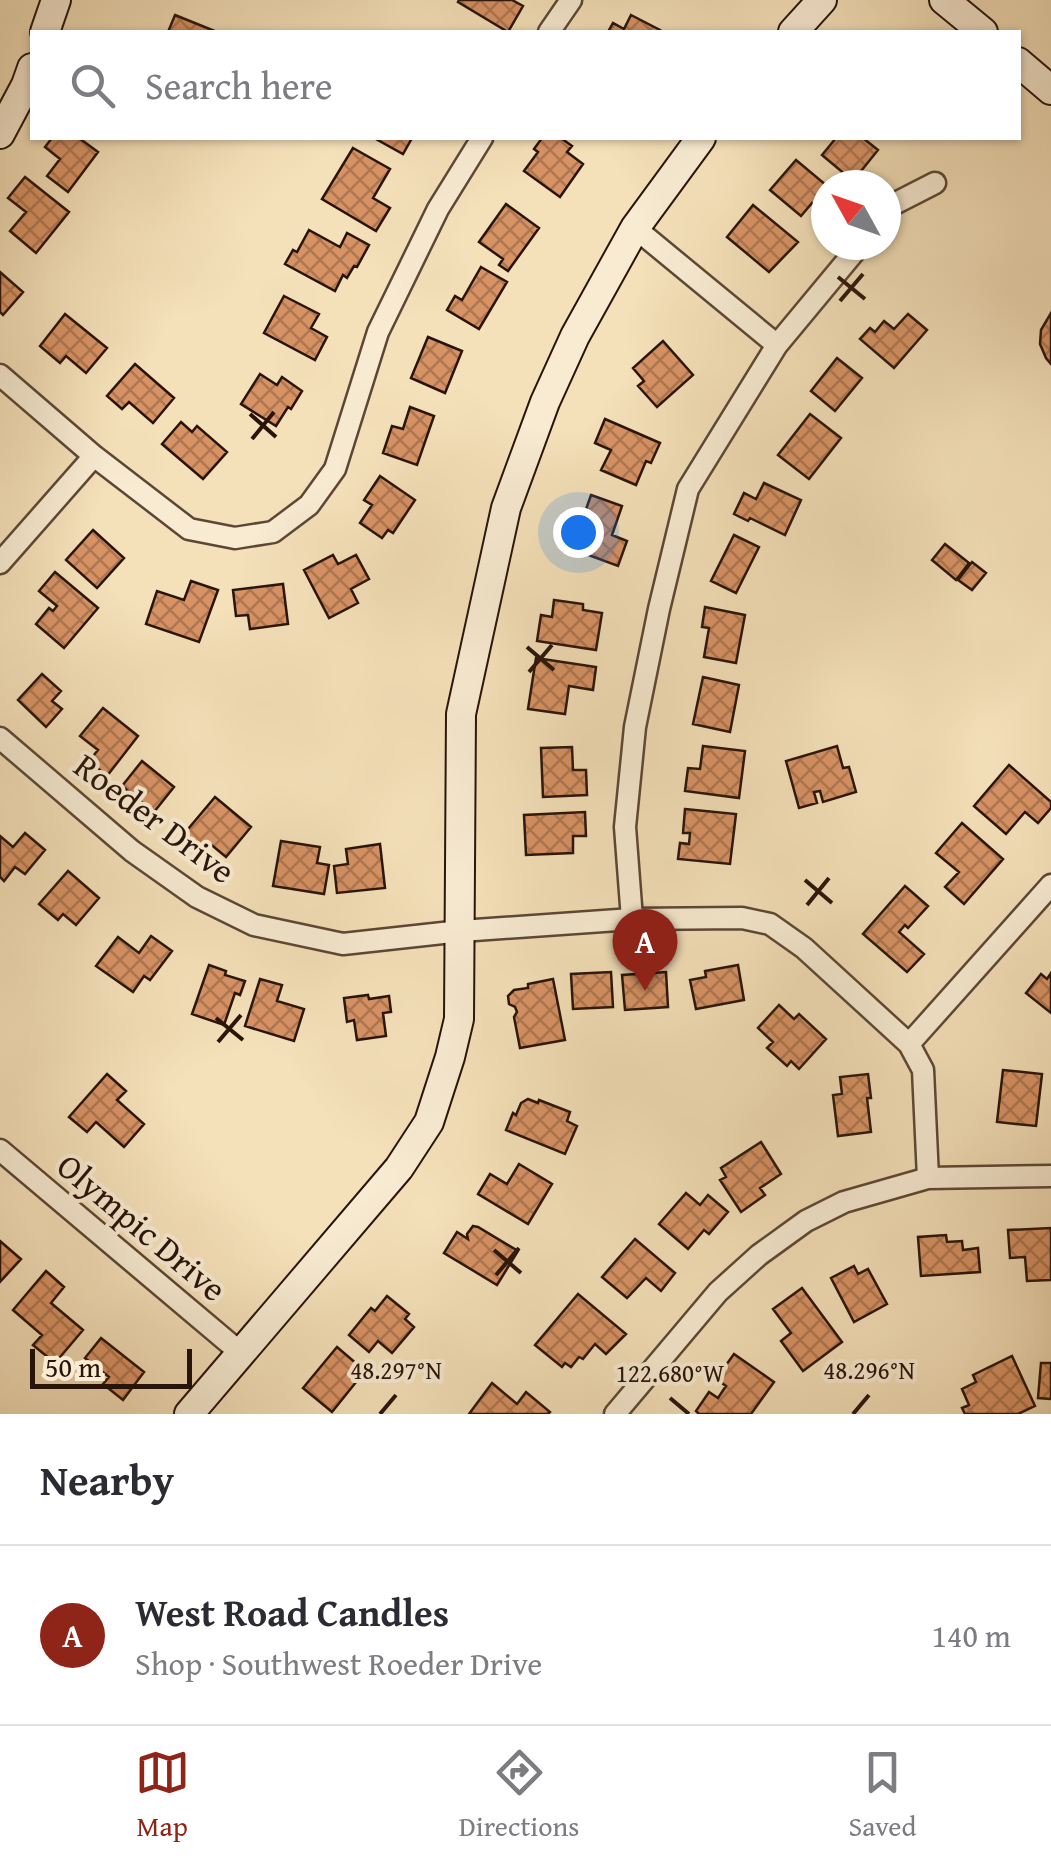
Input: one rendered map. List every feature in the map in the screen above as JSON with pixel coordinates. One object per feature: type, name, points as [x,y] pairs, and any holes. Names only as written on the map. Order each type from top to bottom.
[{"type":"street","points":[[45,30],[56,0]]},
{"type":"street","points":[[550,30],[571,0]]},
{"type":"street","points":[[795,30],[822,0]]},
{"type":"street","points":[[944,0],[981,30]]},
{"type":"street","points":[[1021,65],[1051,90]]},
{"type":"street","points":[[0,134],[30,74]]},
{"type":"street","points":[[0,376],[94,456],[189,529],[235,538],[273,532],[309,506],[335,469],[378,332],[438,210],[481,140]]},
{"type":"street","points":[[190,1414],[399,1168],[429,1122],[459,1019],[461,714],[506,508],[568,352],[635,228],[700,140]]},
{"type":"street","points":[[901,200],[936,183]]},
{"type":"street","points":[[635,228],[777,344]]},
{"type":"street","points":[[632,919],[625,827],[635,727],[688,489],[777,344],[847,260]]},
{"type":"street","points":[[0,563],[94,456]]},
{"type":"street","name":"Roeder Drive","points":[[0,738],[132,850],[196,898],[254,926],[343,944],[632,919],[742,918],[770,924],[804,948],[910,1044]]},
{"type":"street","points":[[928,1178],[923,1070],[910,1044],[1051,884]]},
{"type":"street","name":"Olympic Drive","points":[[0,1150],[242,1354]]},
{"type":"street","points":[[615,1414],[718,1292],[758,1255],[806,1221],[844,1202],[928,1178],[1051,1176]]},
{"type":"building","points":[[512,0],[523,6],[509,30],[505,30],[458,2]]},
{"type":"building","points":[[175,15],[212,30],[169,30]]},
{"type":"building","points":[[631,15],[660,30],[609,30],[613,23],[624,29]]},
{"type":"building","points":[[50,140],[82,140],[98,152],[68,192],[47,176],[60,159],[45,147]]},
{"type":"building","points":[[378,140],[411,140],[403,154]]},
{"type":"building","points":[[541,140],[564,140],[572,146],[567,152],[583,164],[560,197],[524,171],[538,152],[534,149]]},
{"type":"building","points":[[834,140],[866,140],[878,150],[862,170],[840,170],[822,155]]},
{"type":"building","points":[[353,148],[390,169],[373,198],[390,208],[376,231],[322,199]]},
{"type":"building","points":[[796,160],[811,172],[811,204],[801,216],[770,190]]},
{"type":"building","points":[[25,177],[69,212],[36,253],[10,231],[26,212],[8,198]]},
{"type":"building","points":[[506,204],[539,228],[508,271],[499,265],[503,259],[479,242]]},
{"type":"building","points":[[753,205],[798,242],[769,272],[727,237]]},
{"type":"building","points":[[309,230],[340,247],[347,233],[369,245],[357,267],[347,278],[343,275],[335,291],[285,264]]},
{"type":"building","points":[[481,267],[507,282],[479,329],[447,310],[455,296],[462,300]]},
{"type":"building","points":[[0,272],[23,292],[3,315],[0,312]]},
{"type":"building","points":[[284,296],[319,314],[311,328],[327,337],[315,360],[264,333]]},
{"type":"building","points":[[1051,313],[1051,364],[1040,344],[1041,330]]},
{"type":"building","points":[[65,314],[107,348],[86,373],[66,356],[60,363],[40,346]]},
{"type":"building","points":[[908,314],[927,330],[894,368],[860,339],[870,328],[875,332],[884,321],[894,329]]},
{"type":"building","points":[[428,337],[462,351],[445,393],[411,378]]},
{"type":"building","points":[[663,341],[693,375],[657,407],[638,386],[644,381],[633,368]]},
{"type":"building","points":[[837,358],[862,378],[835,411],[811,391]]},
{"type":"building","points":[[135,364],[174,398],[153,423],[129,402],[122,409],[107,396]]},
{"type":"building","points":[[260,374],[277,385],[282,377],[302,391],[276,426],[241,404]]},
{"type":"building","points":[[410,407],[434,416],[417,465],[383,453],[392,426],[403,429]]},
{"type":"building","points":[[810,414],[841,438],[809,479],[778,455]]},
{"type":"building","points":[[605,419],[660,443],[651,463],[646,461],[636,485],[601,470],[611,450],[595,443]]},
{"type":"building","points":[[181,422],[192,432],[197,426],[227,452],[203,479],[162,444]]},
{"type":"building","points":[[380,476],[415,500],[393,533],[388,530],[382,538],[360,523],[372,505],[364,500]]},
{"type":"building","points":[[764,483],[801,500],[785,535],[734,514],[744,493],[756,499]]},
{"type":"building","points":[[591,495],[622,506],[612,535],[627,541],[618,566],[572,549]]},
{"type":"building","points":[[93,530],[124,558],[97,588],[66,560]]},
{"type":"building","points":[[734,535],[759,547],[736,593],[711,581]]},
{"type":"building","points":[[945,544],[969,563],[956,580],[932,560]]},
{"type":"building","points":[[333,555],[338,564],[356,555],[369,579],[351,589],[358,603],[329,618],[304,570]]},
{"type":"building","points":[[972,562],[986,573],[972,590],[958,580]]},
{"type":"building","points":[[55,572],[98,608],[64,648],[36,624],[49,608],[53,611],[57,606],[39,591]]},
{"type":"building","points":[[191,581],[218,590],[199,642],[146,624],[157,591],[184,600]]},
{"type":"building","points":[[283,584],[288,624],[250,629],[248,615],[236,616],[233,590]]},
{"type":"building","points":[[554,600],[583,604],[583,610],[602,613],[596,650],[537,641],[541,615],[552,617]]},
{"type":"building","points":[[705,607],[745,615],[736,663],[704,657],[709,628],[702,627]]},
{"type":"building","points":[[536,658],[596,667],[593,690],[569,686],[565,714],[528,709]]},
{"type":"building","points":[[42,674],[61,691],[52,701],[62,709],[46,727],[18,700]]},
{"type":"building","points":[[703,677],[739,685],[730,732],[693,724]]},
{"type":"building","points":[[103,708],[138,736],[107,776],[89,761],[98,750],[80,736]]},
{"type":"building","points":[[703,746],[745,751],[739,798],[685,791],[688,768],[700,769]]},
{"type":"building","points":[[837,746],[843,768],[849,767],[856,792],[823,802],[820,791],[814,792],[817,803],[799,808],[786,761]]},
{"type":"building","points":[[572,747],[573,770],[586,770],[587,795],[543,797],[541,748]]},
{"type":"building","points":[[142,761],[174,787],[154,812],[122,786]]},
{"type":"building","points":[[1009,765],[1051,802],[1051,808],[1038,823],[1025,812],[1006,834],[974,806]]},
{"type":"building","points":[[215,797],[251,827],[226,857],[208,842],[202,850],[183,835]]},
{"type":"building","points":[[685,809],[736,814],[730,864],[678,859],[680,843],[689,844],[690,833],[683,833]]},
{"type":"building","points":[[585,812],[586,836],[573,836],[573,853],[526,855],[524,815]]},
{"type":"building","points":[[962,823],[1003,859],[964,904],[945,887],[959,872],[936,853]]},
{"type":"building","points":[[25,833],[45,850],[25,874],[15,867],[4,881],[0,877],[0,836],[13,847]]},
{"type":"building","points":[[281,841],[320,847],[317,863],[329,865],[324,894],[273,886]]},
{"type":"building","points":[[380,844],[385,888],[337,893],[334,866],[348,864],[346,849]]},
{"type":"building","points":[[68,871],[99,898],[76,925],[63,914],[58,920],[39,904]]},
{"type":"building","points":[[905,886],[928,906],[908,928],[905,925],[899,932],[924,954],[907,972],[863,934]]},
{"type":"building","points":[[151,936],[172,951],[150,980],[144,976],[133,992],[96,966],[118,937],[139,953]]},
{"type":"building","points":[[209,965],[245,981],[240,995],[235,993],[224,1025],[192,1014]]},
{"type":"building","points":[[738,965],[744,1000],[696,1009],[690,980],[706,977],[705,971]]},
{"type":"building","points":[[611,972],[613,1007],[573,1009],[571,974]]},
{"type":"building","points":[[666,972],[668,1007],[625,1010],[622,975]]},
{"type":"building","points":[[1051,973],[1051,1013],[1026,993],[1041,974],[1047,979]]},
{"type":"building","points":[[260,979],[282,985],[277,1001],[304,1009],[294,1041],[245,1026]]},
{"type":"building","points":[[553,979],[565,1040],[520,1048],[514,1017],[517,1012],[509,1004],[508,996],[514,990],[528,988],[528,984]]},
{"type":"building","points":[[368,995],[369,999],[389,996],[391,1012],[383,1013],[386,1036],[357,1040],[354,1020],[347,1022],[344,998]]},
{"type":"building","points":[[779,1005],[794,1019],[799,1014],[826,1039],[799,1069],[791,1061],[787,1066],[767,1048],[773,1042],[758,1028]]},
{"type":"building","points":[[1003,1070],[1042,1074],[1036,1126],[997,1122]]},
{"type":"building","points":[[107,1074],[126,1091],[117,1100],[144,1124],[124,1147],[96,1122],[87,1132],[69,1117]]},
{"type":"building","points":[[868,1074],[871,1132],[838,1136],[833,1095],[842,1094],[840,1077]]},
{"type":"building","points":[[528,1099],[570,1112],[567,1121],[577,1126],[565,1154],[506,1130],[513,1113],[516,1115],[521,1103]]},
{"type":"building","points":[[761,1142],[781,1174],[760,1188],[765,1195],[741,1212],[720,1180],[726,1177],[721,1168]]},
{"type":"building","points":[[519,1164],[552,1184],[528,1224],[478,1194],[490,1174],[507,1184]]},
{"type":"building","points":[[686,1193],[700,1205],[708,1195],[728,1212],[709,1234],[704,1230],[688,1249],[659,1224]]},
{"type":"building","points":[[473,1226],[518,1251],[497,1285],[444,1253],[457,1232],[468,1239]]},
{"type":"building","points":[[1051,1228],[1051,1280],[1027,1281],[1025,1257],[1010,1258],[1008,1230]]},
{"type":"building","points":[[946,1235],[947,1242],[962,1241],[963,1250],[978,1248],[980,1272],[921,1276],[918,1237]]},
{"type":"building","points":[[635,1239],[675,1273],[661,1291],[646,1278],[627,1298],[602,1277]]},
{"type":"building","points":[[0,1241],[21,1259],[0,1282]]},
{"type":"building","points":[[854,1266],[858,1274],[868,1269],[887,1304],[854,1322],[831,1278]]},
{"type":"building","points":[[46,1271],[64,1287],[51,1303],[83,1330],[55,1363],[33,1345],[42,1335],[13,1310]]},
{"type":"building","points":[[802,1288],[842,1342],[803,1371],[781,1341],[791,1333],[773,1309]]},
{"type":"building","points":[[578,1294],[626,1334],[606,1354],[595,1344],[583,1359],[579,1357],[571,1367],[565,1363],[562,1367],[535,1345]]},
{"type":"building","points":[[387,1296],[409,1314],[405,1319],[414,1327],[392,1353],[378,1341],[369,1352],[349,1335],[371,1308],[375,1311]]},
{"type":"building","points":[[101,1338],[144,1372],[123,1400],[103,1384],[109,1377],[85,1358]]},
{"type":"building","points":[[337,1347],[365,1371],[332,1412],[303,1388]]},
{"type":"building","points":[[734,1354],[774,1382],[751,1414],[699,1414],[696,1411],[709,1392],[718,1398],[726,1386],[716,1379]]},
{"type":"building","points":[[1012,1356],[1035,1406],[1018,1414],[965,1414],[962,1408],[969,1405],[962,1389],[976,1382],[973,1375]]},
{"type":"building","points":[[1041,1363],[1051,1363],[1051,1399],[1038,1398]]},
{"type":"building","points":[[492,1383],[517,1404],[526,1392],[550,1412],[469,1414]]},
{"type":"place","name":"West Road Candles","points":[[645,991]]}]
